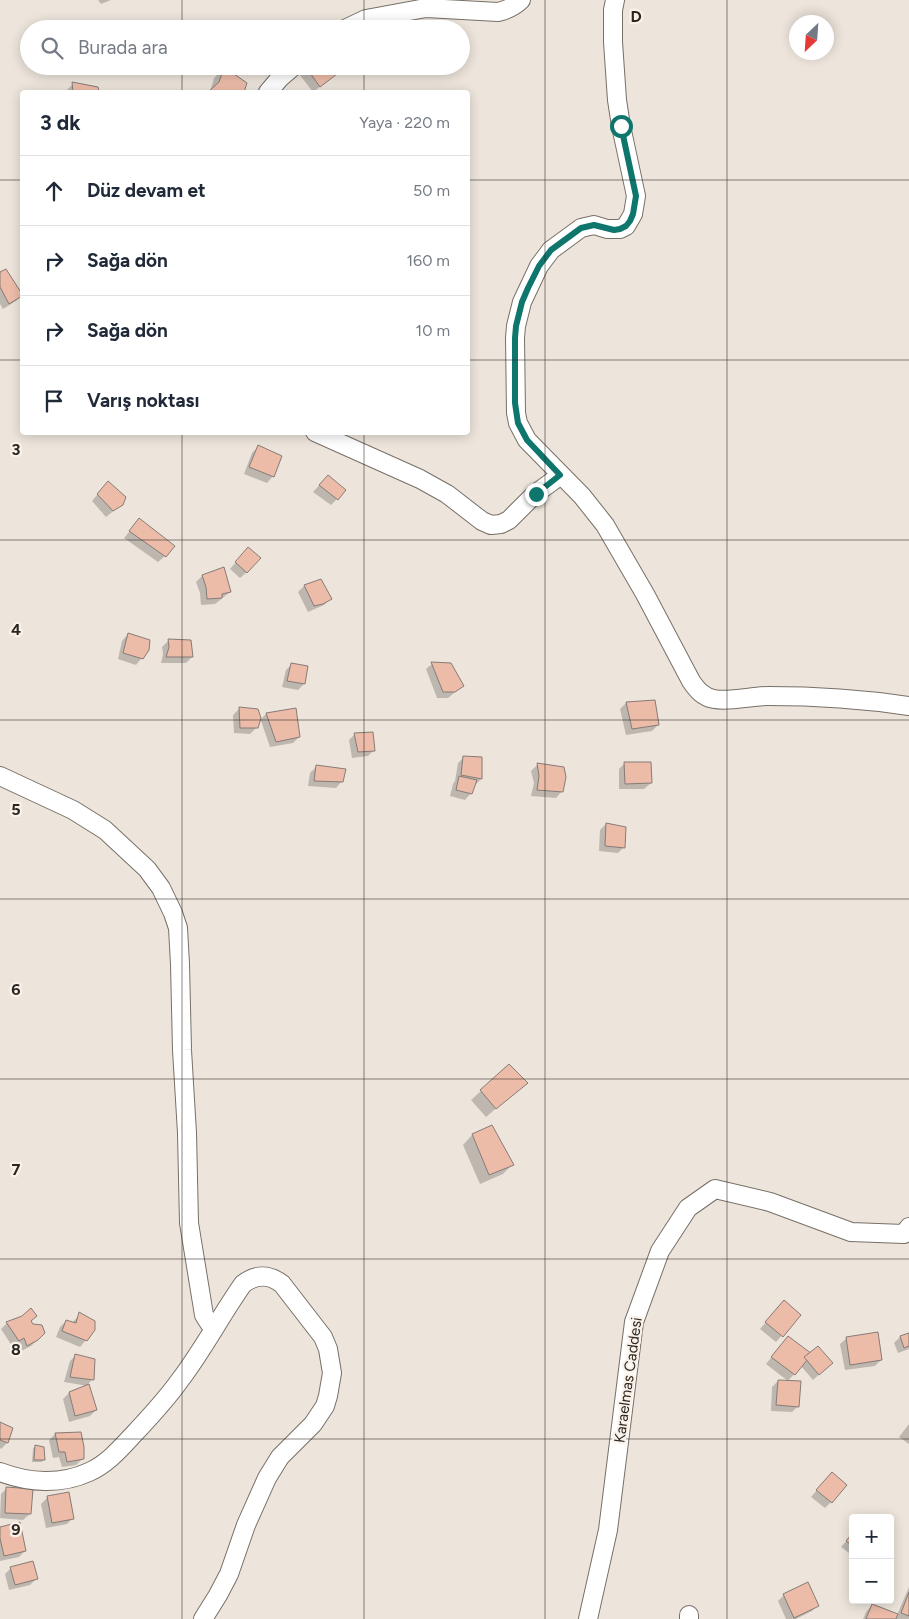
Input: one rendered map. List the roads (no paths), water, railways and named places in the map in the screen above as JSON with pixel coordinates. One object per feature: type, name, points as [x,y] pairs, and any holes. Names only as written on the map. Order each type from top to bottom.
[{"type":"street","points":[[364,20],[426,8],[498,12],[512,8],[521,0]]},
{"type":"street","points":[[615,0],[612,10],[614,73],[621,126],[636,196],[633,214],[626,226],[620,229],[614,230],[587,225],[575,231],[551,250],[539,266],[518,314],[515,338],[515,403],[518,423],[527,440],[586,500],[605,525],[645,594],[691,681],[701,694],[721,700],[765,696],[813,696],[869,700],[909,706]]},
{"type":"street","points":[[270,90],[284,75]]},
{"type":"street","points":[[322,435],[420,479],[447,494],[482,521],[491,524],[501,524],[509,520],[536,494],[560,475]]},
{"type":"street","points":[[0,776],[73,810],[105,830],[147,869],[161,888],[173,913],[178,928],[180,964],[189,1223],[204,1315],[208,1323],[214,1327]]},
{"type":"street","name":"Karaelmas Caddesi","points":[[588,1619],[608,1530],[634,1322],[660,1251],[688,1208],[715,1189],[770,1202],[851,1232],[904,1234],[909,1228]]},
{"type":"street","points":[[0,1472],[17,1478],[46,1481],[75,1477],[99,1466],[120,1448],[181,1380],[243,1284],[261,1276],[272,1278],[282,1284],[323,1337],[328,1349],[332,1373],[331,1386],[325,1406],[313,1424],[280,1457],[268,1478],[256,1500],[229,1574],[203,1619]]}]
